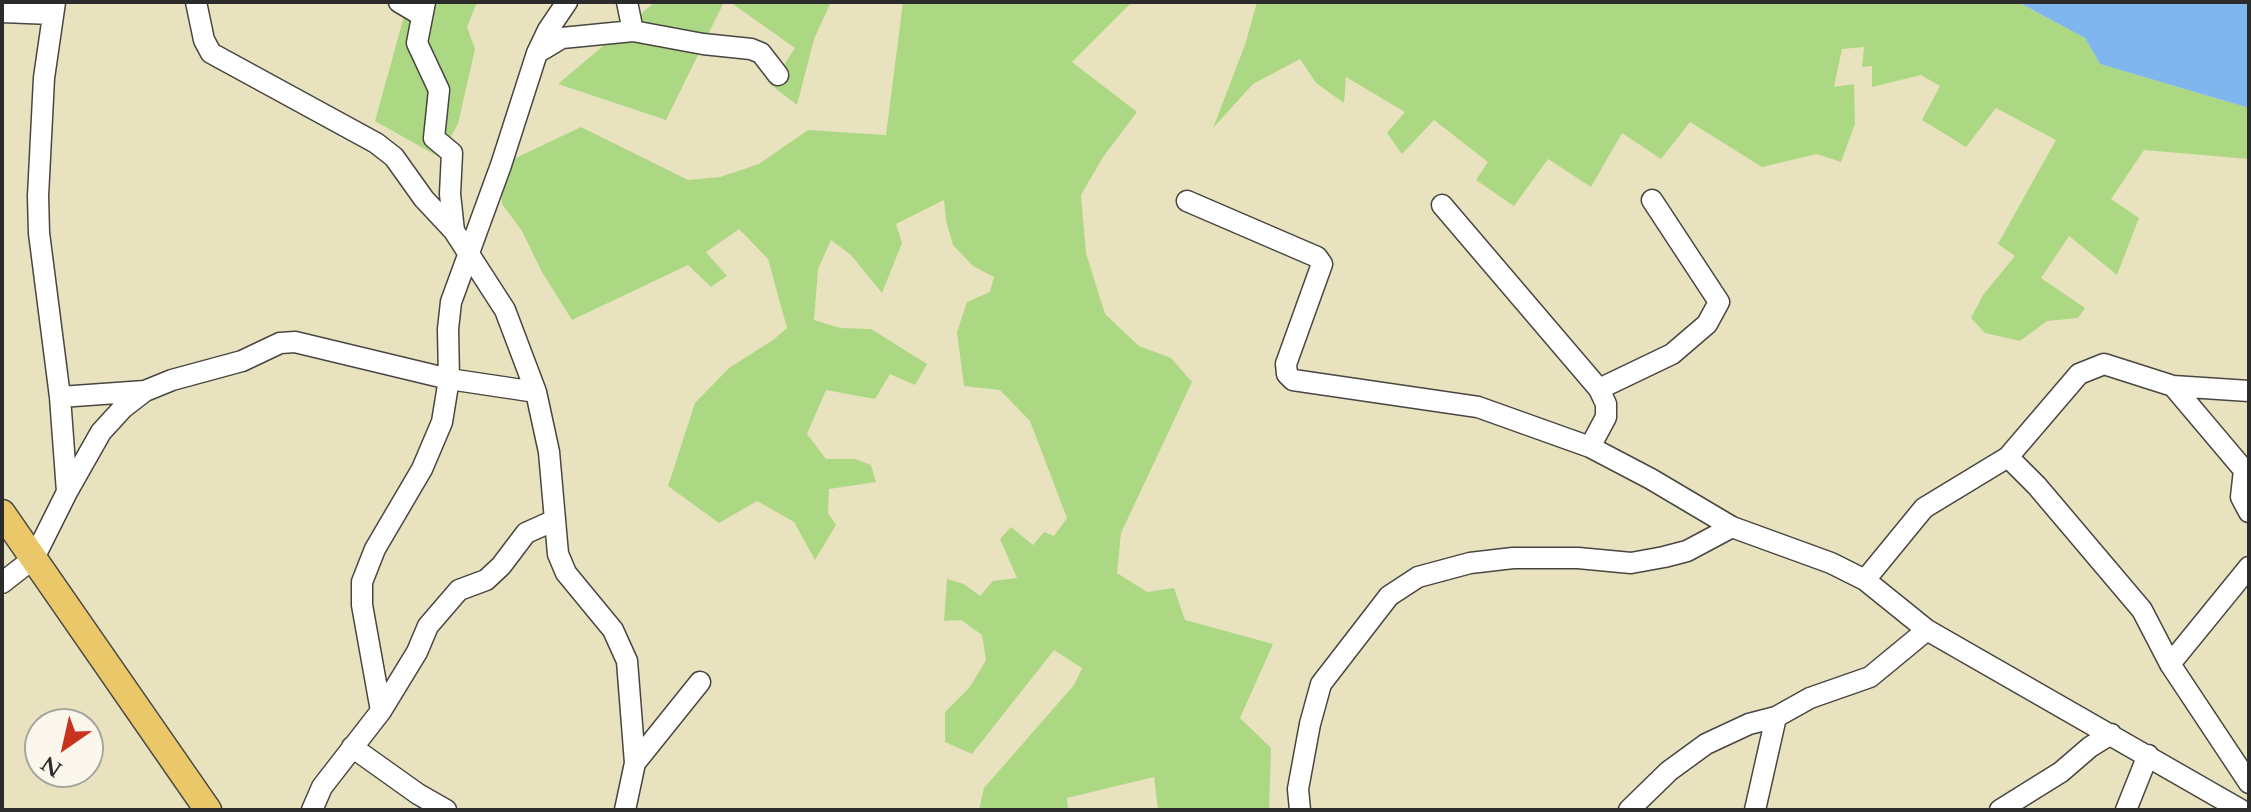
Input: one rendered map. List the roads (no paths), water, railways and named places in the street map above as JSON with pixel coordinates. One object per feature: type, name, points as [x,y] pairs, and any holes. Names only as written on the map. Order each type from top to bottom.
[{"type":"main road","points":[[2,513],[208,810]]},
{"type":"street","points":[[196,2],[204,40],[211,53],[376,143],[394,157],[424,199],[454,231],[505,310],[536,392],[554,487],[558,554],[566,573],[613,630],[627,661],[635,763],[625,810]]},
{"type":"street","points":[[399,2],[423,9],[418,50],[434,78],[439,98],[434,138],[452,153],[450,194],[454,231]]},
{"type":"street","points":[[381,711],[362,605],[362,582],[375,549],[422,469],[442,422],[449,379],[451,302],[501,165],[537,53],[567,2]]},
{"type":"street","points":[[627,2],[633,31]]},
{"type":"street","points":[[2,12],[53,8],[44,78],[39,233],[60,397],[67,492]]},
{"type":"street","points":[[537,53],[562,38],[633,31],[751,49],[761,53],[778,75]]},
{"type":"street","points":[[1599,389],[1672,354],[1707,324],[1719,302],[1652,200]]},
{"type":"street","points":[[1187,201],[1317,257],[1322,264],[1286,364],[1287,374],[1293,380],[1478,407],[1590,447],[1732,527],[1831,563],[1865,580],[1927,630],[2241,810]]},
{"type":"street","points":[[1442,205],[1599,389],[1606,404],[1606,417],[1590,447]]},
{"type":"street","points":[[2,583],[34,558],[101,432],[123,408],[145,391],[172,380],[242,361],[280,343],[295,342],[449,379],[536,392]]},
{"type":"street","points":[[1865,580],[1924,508],[2008,457],[2079,374],[2104,364],[2173,386],[2249,391]]},
{"type":"street","points":[[2173,386],[2244,470],[2241,497],[2249,512]]},
{"type":"street","points":[[60,397],[145,391]]},
{"type":"street","points":[[2008,457],[2037,486],[2142,610],[2170,664],[2249,783]]},
{"type":"street","points":[[312,810],[322,787],[381,711],[417,652],[428,626],[459,590],[486,580],[501,566],[526,533],[555,520]]},
{"type":"street","points":[[1300,810],[1298,789],[1321,684],[1389,596],[1418,577],[1470,563],[1513,558],[1578,558],[1631,563],[1687,551],[1732,527]]},
{"type":"street","points":[[2170,664],[2249,567]]},
{"type":"street","points":[[1629,810],[1669,771],[1706,744],[1749,724],[1776,717],[1810,698],[1870,677],[1927,630]]},
{"type":"street","points":[[635,763],[700,682]]},
{"type":"street","points":[[1755,810],[1776,717]]},
{"type":"street","points":[[2000,810],[2061,772],[2111,734]]},
{"type":"street","points":[[352,747],[446,810]]},
{"type":"street","points":[[2126,810],[2148,755]]},
{"type":"water","points":[[2018,2],[2249,2],[2249,108],[2100,64],[2085,38]]}]
